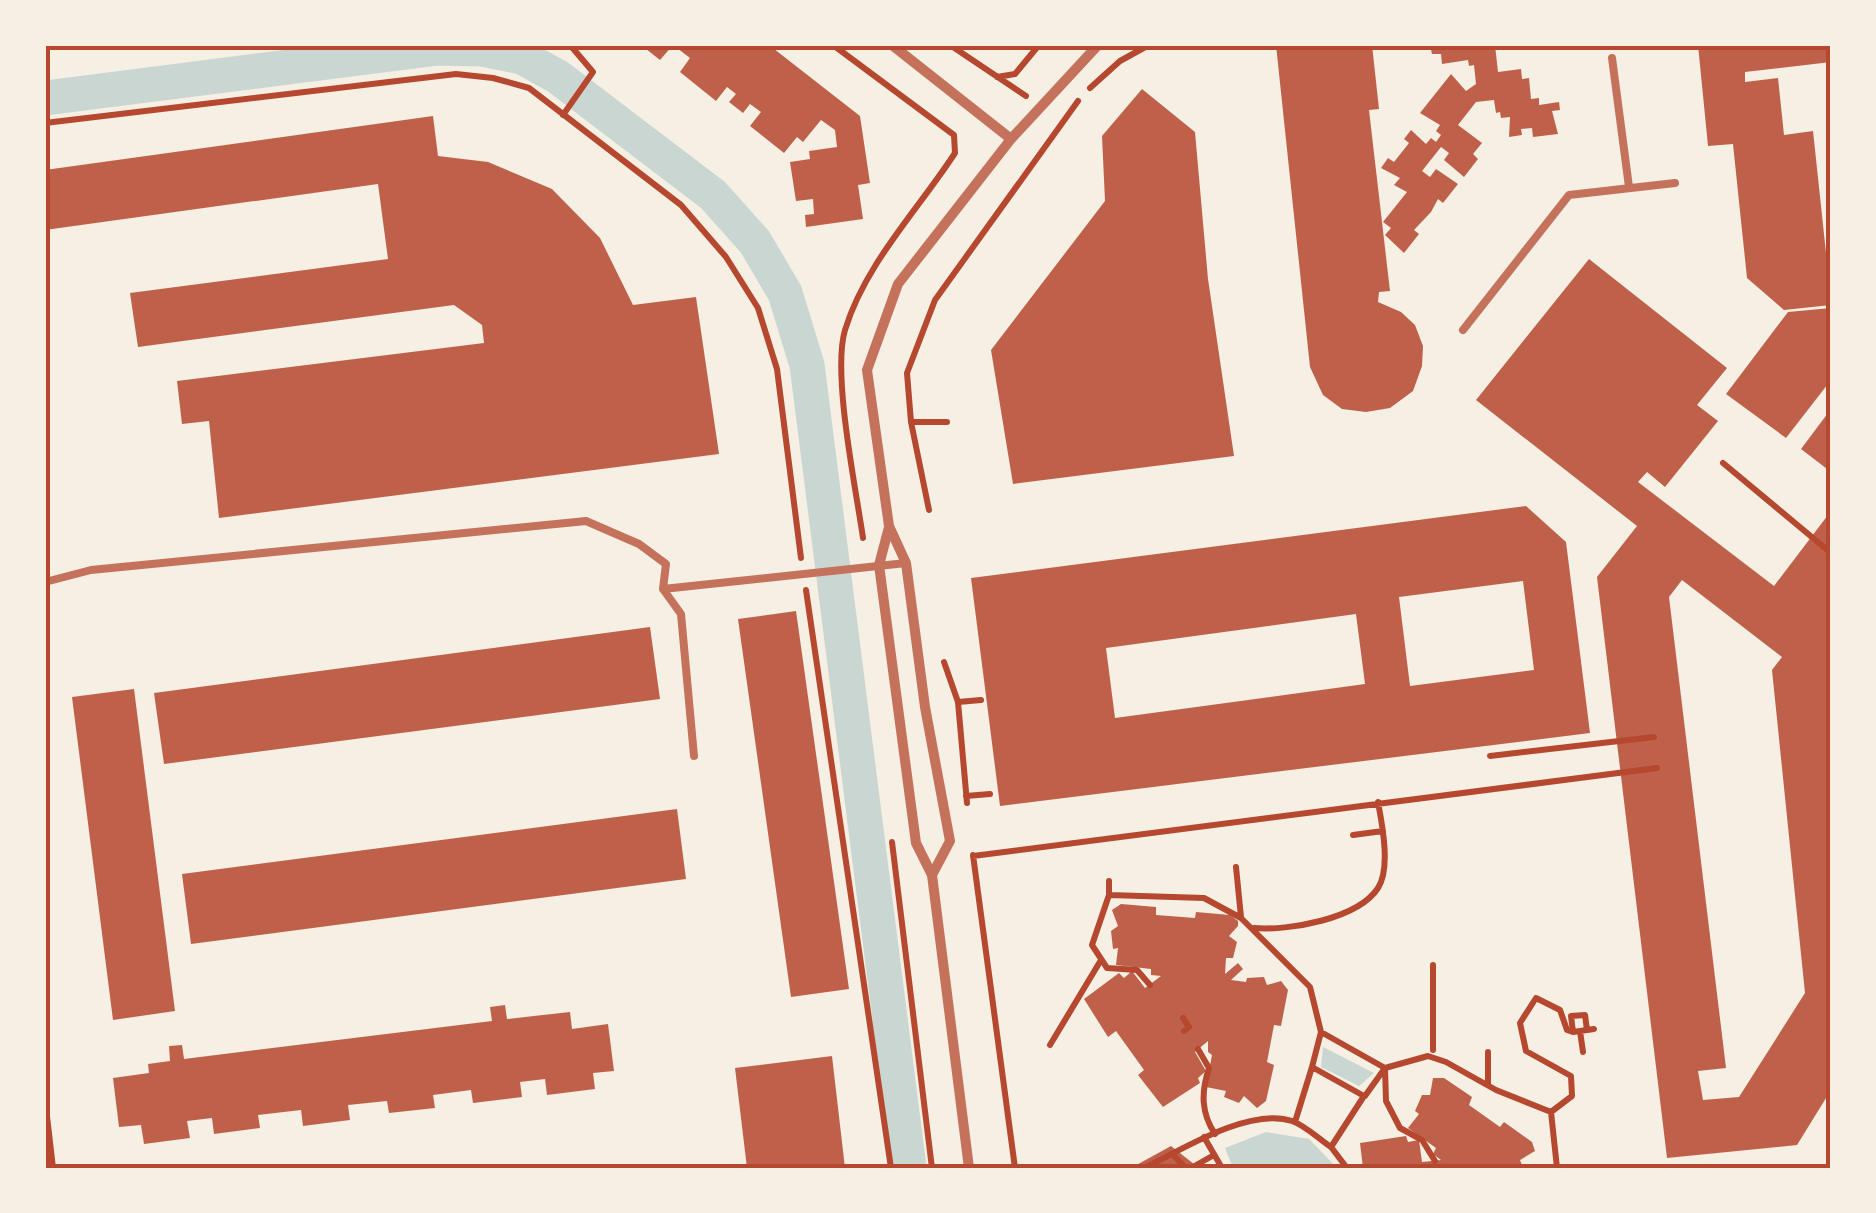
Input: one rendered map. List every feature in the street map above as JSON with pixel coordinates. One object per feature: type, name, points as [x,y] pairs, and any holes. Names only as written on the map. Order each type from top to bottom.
[{"type":"street","points":[[892,45],[1011,139]]},
{"type":"street","points":[[932,875],[950,841],[925,707],[906,562],[889,526],[868,370],[898,284],[1011,139],[1098,45]]},
{"type":"street","points":[[889,526],[879,566],[916,843],[932,875],[969,1168]]},
{"type":"lane","points":[[1612,58],[1630,187]]},
{"type":"lane","points":[[1463,330],[1569,195],[1676,183]]},
{"type":"lane","points":[[45,582],[91,570],[586,521],[639,544],[666,564],[663,588],[681,614],[694,756]]},
{"type":"lane","points":[[663,588],[906,562]]},
{"type":"path","points":[[564,115],[593,72],[570,45]]},
{"type":"path","points":[[833,45],[954,135]]},
{"type":"path","points":[[950,45],[996,78],[1015,74],[1039,45]]},
{"type":"path","points":[[929,510],[911,422],[907,373],[935,300],[1082,95],[1120,61],[1149,45]]},
{"type":"path","points":[[45,123],[456,74],[493,78],[529,88],[682,205],[726,257],[758,308],[777,369],[892,1168]]},
{"type":"path","points":[[911,422],[947,422]]},
{"type":"path","points":[[1723,463],[1831,553]]},
{"type":"path","points":[[944,662],[958,702],[968,813]]},
{"type":"path","points":[[958,702],[981,700]]},
{"type":"path","points":[[1490,756],[1654,737]]},
{"type":"path","points":[[973,856],[1657,768]]},
{"type":"path","points":[[966,796],[990,794]]},
{"type":"path","points":[[1252,928],[1276,930],[1358,908],[1380,886],[1385,849],[1378,802]]},
{"type":"path","points":[[890,829],[932,1168]]},
{"type":"path","points":[[1353,835],[1382,831]]},
{"type":"path","points":[[970,839],[1015,1168]]},
{"type":"path","points":[[1236,866],[1241,918]]},
{"type":"path","points":[[1108,881],[1109,895],[1092,944],[1107,968],[1137,970],[1150,985]]},
{"type":"path","points":[[1109,895],[1204,898],[1241,918],[1310,987],[1321,1032],[1295,1122]]},
{"type":"path","points":[[1050,1045],[1102,959]]},
{"type":"path","points":[[1431,1053],[1433,964]]},
{"type":"path","points":[[1551,1112],[1572,1096],[1571,1076],[1526,1051],[1520,1024],[1536,998],[1560,1010],[1567,1030],[1584,1031],[1583,1052]]},
{"type":"path","points":[[1183,1018],[1189,1027],[1184,1031]]},
{"type":"path","points":[[1321,1032],[1385,1068]]},
{"type":"path","points":[[1198,1050],[1208,1068],[1204,1118],[1216,1134]]},
{"type":"path","points":[[1488,1052],[1488,1086]]},
{"type":"path","points":[[1332,1147],[1385,1068],[1431,1053],[1488,1086],[1551,1112]]},
{"type":"path","points":[[1312,1067],[1364,1096]]},
{"type":"path","points":[[1385,1068],[1386,1100],[1400,1128],[1422,1140],[1435,1161]]},
{"type":"path","points":[[45,1099],[53,1168]]},
{"type":"path","points":[[1551,1112],[1557,1168]]},
{"type":"path","points":[[1146,1168],[1204,1138],[1273,1118],[1295,1122],[1311,1137],[1332,1147],[1347,1168]]},
{"type":"path","points":[[1204,1138],[1222,1168]]},
{"type":"path","points":[[1172,1154],[1189,1168],[1214,1155]]},
{"type":"shaded area","points":[[1323,1047],[1374,1073],[1359,1086],[1321,1067]]},
{"type":"shaded area","points":[[1266,1132],[1309,1139],[1337,1168],[1233,1168],[1225,1148]]},
{"type":"building","points":[[641,45],[673,45],[660,60]]},
{"type":"building","points":[[673,45],[769,45],[860,116],[870,183],[858,185],[863,219],[806,227],[805,215],[814,214],[813,199],[796,201],[790,162],[810,159],[809,151],[837,147],[835,130],[821,120],[803,142],[797,137],[784,153],[750,126],[761,112],[750,104],[743,113],[729,102],[736,94],[727,87],[716,101],[680,72],[690,58]]},
{"type":"building","points":[[1276,45],[1372,45],[1379,109],[1369,110],[1390,291],[1379,292],[1378,302],[1401,312],[1415,325],[1423,346],[1422,366],[1413,391],[1390,408],[1366,412],[1342,409],[1323,395],[1310,367]]},
{"type":"building","points":[[1430,45],[1495,45],[1498,72],[1521,69],[1522,79],[1529,78],[1531,99],[1539,98],[1539,105],[1559,102],[1560,110],[1552,111],[1558,134],[1533,137],[1532,128],[1521,129],[1522,135],[1509,137],[1510,117],[1501,118],[1500,112],[1496,113],[1494,100],[1476,102],[1458,125],[1482,143],[1473,154],[1478,159],[1464,177],[1444,160],[1449,153],[1441,147],[1422,171],[1430,177],[1436,169],[1458,184],[1443,203],[1438,199],[1414,230],[1419,234],[1404,253],[1385,235],[1391,228],[1383,222],[1407,192],[1394,185],[1400,178],[1381,168],[1388,158],[1394,162],[1409,143],[1404,139],[1411,130],[1426,144],[1431,138],[1436,142],[1441,135],[1436,131],[1440,125],[1420,113],[1451,74],[1466,91],[1476,84],[1474,65],[1469,66],[1468,60],[1442,64],[1441,54],[1432,54]]},
{"type":"building","points":[[1698,45],[1831,45],[1831,62],[1745,72],[1745,82],[1778,78],[1784,135],[1813,131],[1827,262],[1831,261],[1831,305],[1784,310],[1747,278],[1733,144],[1708,146]]},
{"type":"building","points":[[1142,89],[1195,132],[1208,279],[1234,456],[1013,484],[991,350],[1105,201],[1102,136]]},
{"type":"building","points":[[433,116],[438,156],[488,162],[552,189],[600,238],[633,305],[696,297],[719,454],[219,518],[209,421],[182,424],[177,381],[484,343],[482,325],[454,305],[138,347],[130,293],[388,259],[378,184],[45,230],[45,170]]},
{"type":"building","points":[[1589,259],[1727,368],[1697,405],[1718,421],[1665,487],[1647,472],[1638,482],[1774,586],[1831,511],[1831,1090],[1797,1145],[1667,1158],[1597,577],[1637,526],[1476,400]],"holes":[[[1682,580],[1782,657],[1772,670],[1805,993],[1739,1097],[1703,1100],[1698,1071],[1726,1068],[1669,597]]]},
{"type":"building","points":[[1831,308],[1831,380],[1786,438],[1726,394],[1788,312]]},
{"type":"building","points":[[1831,409],[1831,472],[1801,449]]},
{"type":"building","points":[[1526,506],[1566,542],[1590,733],[1000,806],[971,578]],"holes":[[[1523,581],[1534,670],[1410,686],[1399,597]],[[1356,614],[1365,684],[1115,718],[1106,648]]]},
{"type":"building","points":[[796,611],[849,989],[791,997],[738,619]]},
{"type":"building","points":[[650,627],[660,699],[164,764],[154,693]]},
{"type":"building","points":[[134,689],[175,1011],[113,1020],[72,697]]},
{"type":"building","points":[[677,809],[686,879],[191,944],[182,874]]},
{"type":"building","points":[[1121,904],[1156,907],[1156,915],[1230,915],[1238,926],[1229,936],[1237,942],[1233,958],[1226,958],[1225,974],[1238,963],[1243,969],[1231,980],[1246,982],[1247,978],[1264,977],[1267,985],[1281,981],[1288,990],[1281,1026],[1274,1025],[1267,1062],[1274,1065],[1266,1101],[1257,1108],[1244,1096],[1239,1103],[1224,1097],[1226,1091],[1206,1087],[1212,1055],[1208,1052],[1208,1041],[1195,1052],[1206,1071],[1198,1078],[1200,1083],[1163,1107],[1138,1075],[1144,1070],[1116,1031],[1108,1037],[1084,999],[1119,973],[1124,978],[1132,971],[1145,988],[1161,976],[1151,975],[1151,969],[1116,965],[1118,948],[1113,949],[1111,931],[1118,926],[1112,910]]},
{"type":"building","points":[[505,1005],[507,1019],[570,1012],[572,1029],[608,1024],[614,1071],[593,1073],[595,1089],[547,1095],[545,1079],[520,1082],[522,1097],[473,1103],[471,1090],[433,1095],[435,1108],[389,1113],[387,1101],[348,1105],[350,1120],[303,1126],[301,1110],[258,1115],[260,1128],[214,1134],[212,1118],[187,1121],[190,1138],[144,1144],[141,1125],[119,1127],[113,1078],[149,1073],[148,1064],[170,1061],[169,1046],[182,1045],[184,1059],[492,1021],[490,1007]]},
{"type":"building","points":[[832,1056],[845,1168],[747,1168],[735,1068]]},
{"type":"building","points":[[1433,1078],[1444,1078],[1472,1097],[1469,1105],[1500,1127],[1504,1122],[1532,1142],[1535,1151],[1520,1160],[1523,1168],[1363,1168],[1360,1143],[1406,1136],[1408,1142],[1419,1140],[1422,1162],[1441,1160],[1433,1154],[1436,1148],[1408,1128],[1419,1114],[1415,1111],[1422,1095],[1430,1095]]},
{"type":"building","points":[[1171,1146],[1199,1168],[1131,1168]]},
{"type":"waterway","points":[[45,98],[438,48],[482,49],[522,57],[558,77],[713,195],[755,242],[785,293],[807,365],[909,1168]]}]
